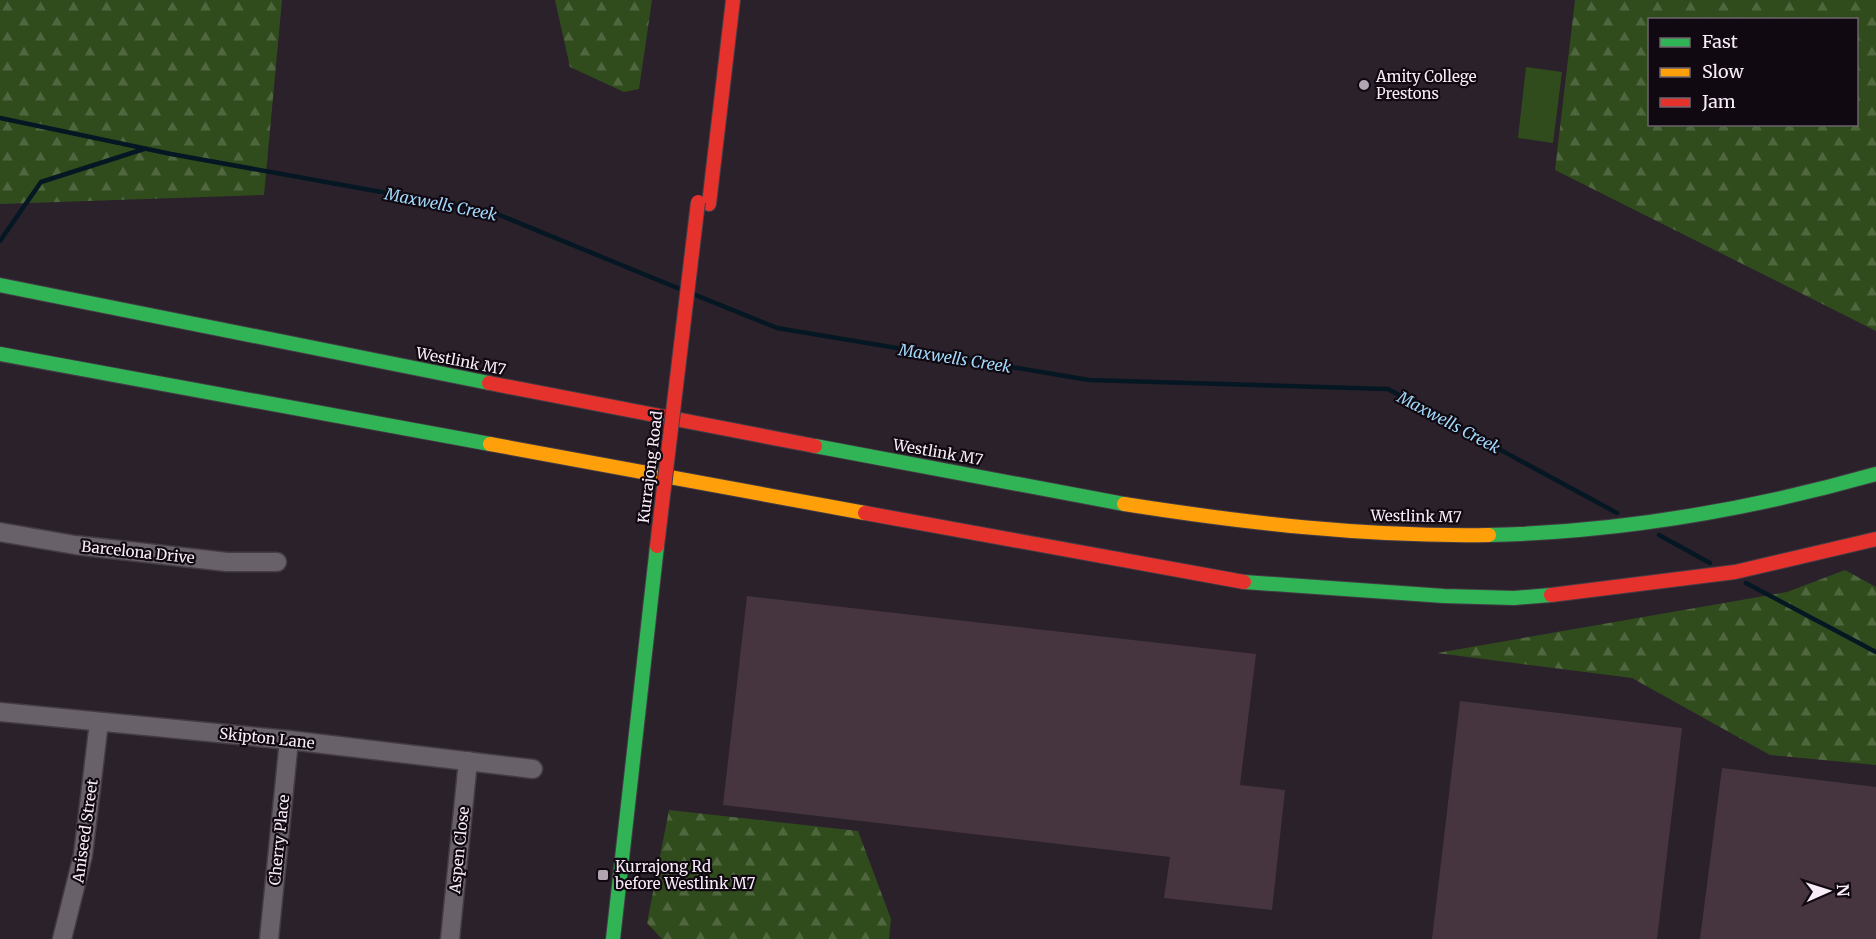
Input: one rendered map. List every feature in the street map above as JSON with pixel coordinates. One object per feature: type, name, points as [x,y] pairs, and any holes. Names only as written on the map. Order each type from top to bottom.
[{"type":"main road","name":"Kurrajong Road","points":[[704,203],[722,0]]},
{"type":"main road","name":"Kurrajong Road","points":[[613,939],[704,203],[733,0]]},
{"type":"main road","name":"Westlink M7","points":[[0,285],[581,402],[1116,501],[1303,526],[1396,534],[1500,534],[1654,523],[1774,501],[1876,474]]},
{"type":"main road","points":[[172,334],[558,402],[581,402]]},
{"type":"main road","points":[[0,354],[1233,581],[1333,590],[1516,598],[1688,581],[1827,553],[1876,539]]},
{"type":"main road","points":[[0,368],[506,455],[622,468]]},
{"type":"main road","name":"Kurrajong Road","points":[[624,939],[663,546]]},
{"type":"street","name":"Barcelona Drive","points":[[0,532],[75,545],[215,561],[277,562]]},
{"type":"street","name":"Skipton Lane","points":[[0,711],[289,740],[533,769]]},
{"type":"street","name":"Aniseed Street","points":[[63,939],[83,855],[99,722]]},
{"type":"street","name":"Cherry Place","points":[[269,939],[289,740]]},
{"type":"street","name":"Aspen Close","points":[[450,939],[468,761]]},
{"type":"green space","points":[[0,0],[282,0],[264,195],[0,204]]},
{"type":"green space","points":[[555,0],[652,0],[639,89],[624,92],[570,67]]},
{"type":"green space","points":[[1575,0],[1876,0],[1876,331],[1555,170]]},
{"type":"green space","points":[[1526,67],[1562,72],[1553,143],[1518,138]]},
{"type":"green space","points":[[1845,570],[1876,587],[1876,765],[1770,755],[1632,678],[1437,653],[1787,592]]},
{"type":"green space","points":[[669,810],[858,831],[891,919],[889,939],[662,939],[647,923]]},
{"type":"building","points":[[747,596],[1256,654],[1240,785],[1285,790],[1272,910],[1164,898],[1170,857],[723,805]]},
{"type":"building","points":[[1460,701],[1682,728],[1657,939],[1432,939]]},
{"type":"building","points":[[1722,768],[1876,787],[1876,939],[1700,939]]},
{"type":"waterway","name":"Maxwells Creek","points":[[0,118],[171,154],[492,212],[680,289]]},
{"type":"waterway","points":[[0,241],[41,182],[144,149]]},
{"type":"waterway","name":"Maxwells Creek","points":[[693,294],[777,328],[1089,380],[1388,389],[1617,513]]},
{"type":"waterway","name":"Maxwells Creek","points":[[1659,535],[1710,563]]},
{"type":"waterway","name":"Maxwells Creek","points":[[1746,583],[1876,652]]},
{"type":"traffic: fast","points":[[0,285],[489,383]]},
{"type":"traffic: fast","points":[[0,354],[490,444]]},
{"type":"traffic: fast","points":[[815,446],[1124,504]]},
{"type":"traffic: fast","points":[[1489,535],[1587,529],[1684,517],[1781,498],[1876,474]]},
{"type":"traffic: fast","points":[[613,939],[657,546]]},
{"type":"traffic: fast","points":[[1244,582],[1444,596],[1514,598],[1551,595]]},
{"type":"traffic: slow","points":[[490,444],[865,513]]},
{"type":"traffic: slow","points":[[1124,504],[1215,517],[1352,531],[1489,535]]},
{"type":"traffic: jam","points":[[709,204],[733,0]]},
{"type":"traffic: jam","points":[[657,546],[698,202]]},
{"type":"traffic: jam","points":[[489,383],[815,446]]},
{"type":"traffic: jam","points":[[865,513],[1244,582]]},
{"type":"traffic: jam","points":[[1551,595],[1735,572],[1876,539]]},
{"type":"place","name":"Amity College Prestons","points":[[1364,85]]},
{"type":"place","name":"Kurrajong Rd before Westlink M7","points":[[603,875]]}]
